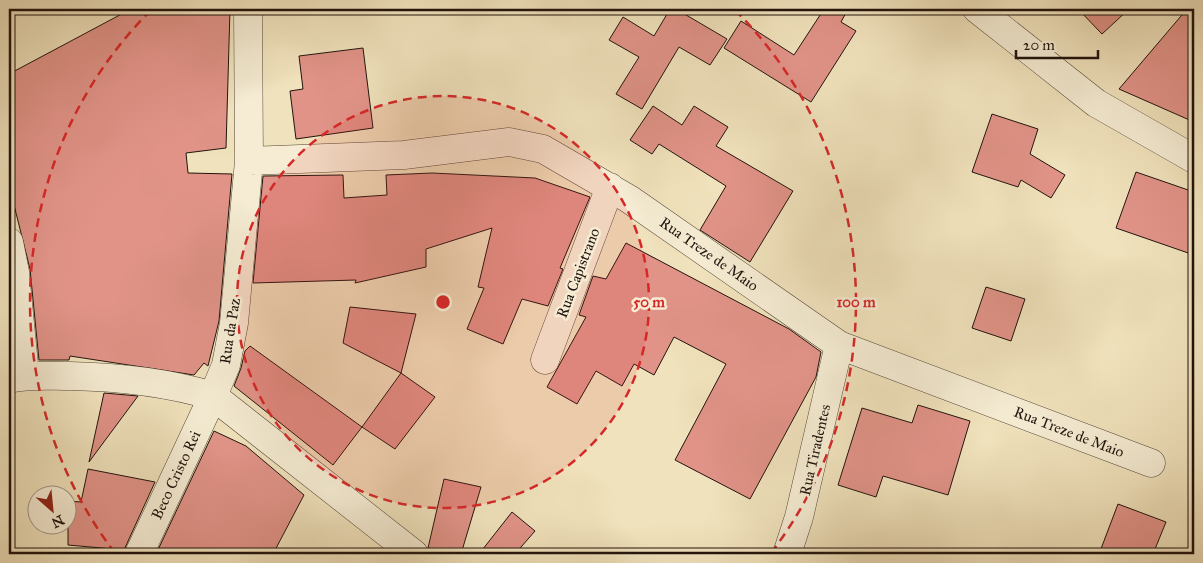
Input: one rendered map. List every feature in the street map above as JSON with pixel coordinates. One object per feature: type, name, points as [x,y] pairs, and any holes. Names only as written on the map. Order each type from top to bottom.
[{"type":"street","name":"Rua da Paz","points":[[213,396],[226,365],[234,323],[249,161],[248,9]]},
{"type":"street","points":[[984,10],[1096,103],[1194,159]]},
{"type":"street","name":"Rua Treze de Maio","points":[[249,161],[404,156],[514,143],[550,152],[610,188],[840,345],[1151,463]]},
{"type":"street","name":"Rua Capistrano","points":[[545,360],[610,188]]},
{"type":"street","points":[[9,242],[15,272],[17,377],[100,376],[183,387],[213,396],[414,554]]},
{"type":"street","name":"Rua Tiradentes","points":[[787,554],[799,517],[840,345]]},
{"type":"street","name":"Beco Cristo Rei","points":[[139,554],[213,396]]},
{"type":"building","points":[[131,9],[230,9],[226,148],[186,153],[188,173],[232,174],[219,321],[208,366],[204,363],[194,375],[70,356],[69,360],[39,360],[30,269],[9,185],[9,74]]},
{"type":"building","points":[[670,9],[676,9],[727,39],[710,65],[679,47],[642,109],[616,94],[639,57],[609,40],[623,17],[654,36]]},
{"type":"building","points":[[824,9],[848,9],[841,22],[856,31],[811,102],[724,48],[741,21],[794,55]]},
{"type":"building","points":[[1078,9],[1129,9],[1102,34]]},
{"type":"building","points":[[1187,9],[1194,9],[1194,122],[1119,89]]},
{"type":"building","points":[[363,48],[373,128],[296,139],[290,91],[303,89],[299,56]]},
{"type":"building","points":[[653,106],[682,125],[694,106],[728,127],[716,146],[793,191],[750,262],[700,230],[726,186],[659,144],[652,154],[630,140]]},
{"type":"building","points":[[992,114],[1038,129],[1030,154],[1065,175],[1051,198],[1021,180],[1018,187],[972,172]]},
{"type":"building","points":[[1136,172],[1194,192],[1194,255],[1116,228]]},
{"type":"building","points":[[432,173],[535,178],[590,197],[560,268],[563,269],[548,306],[522,299],[503,344],[467,329],[484,288],[478,287],[492,228],[426,249],[426,267],[355,283],[356,280],[253,283],[263,176],[343,175],[344,198],[387,195],[386,175]]},
{"type":"building","points":[[626,243],[789,329],[821,352],[816,377],[750,499],[675,460],[726,364],[674,337],[654,375],[634,364],[622,386],[596,371],[577,404],[547,387],[586,317],[579,315],[593,276],[606,279]]},
{"type":"building","points":[[986,287],[1025,299],[1011,341],[972,328]]},
{"type":"building","points":[[350,307],[416,314],[401,373],[343,343]]},
{"type":"building","points":[[250,346],[362,427],[333,465],[234,386],[245,351]]},
{"type":"building","points":[[401,373],[435,397],[395,449],[362,427]]},
{"type":"building","points":[[104,393],[138,396],[89,462]]},
{"type":"building","points":[[918,405],[970,421],[948,495],[883,476],[876,497],[838,485],[862,408],[912,423]]},
{"type":"building","points":[[214,431],[246,446],[304,495],[273,554],[156,554]]},
{"type":"building","points":[[88,469],[155,482],[124,550],[68,545],[68,536],[78,536],[78,502],[81,502]]},
{"type":"building","points":[[444,479],[481,487],[461,554],[428,548]]},
{"type":"building","points":[[1118,504],[1166,522],[1153,554],[1099,554]]},
{"type":"building","points":[[512,512],[535,531],[515,554],[479,554]]}]
